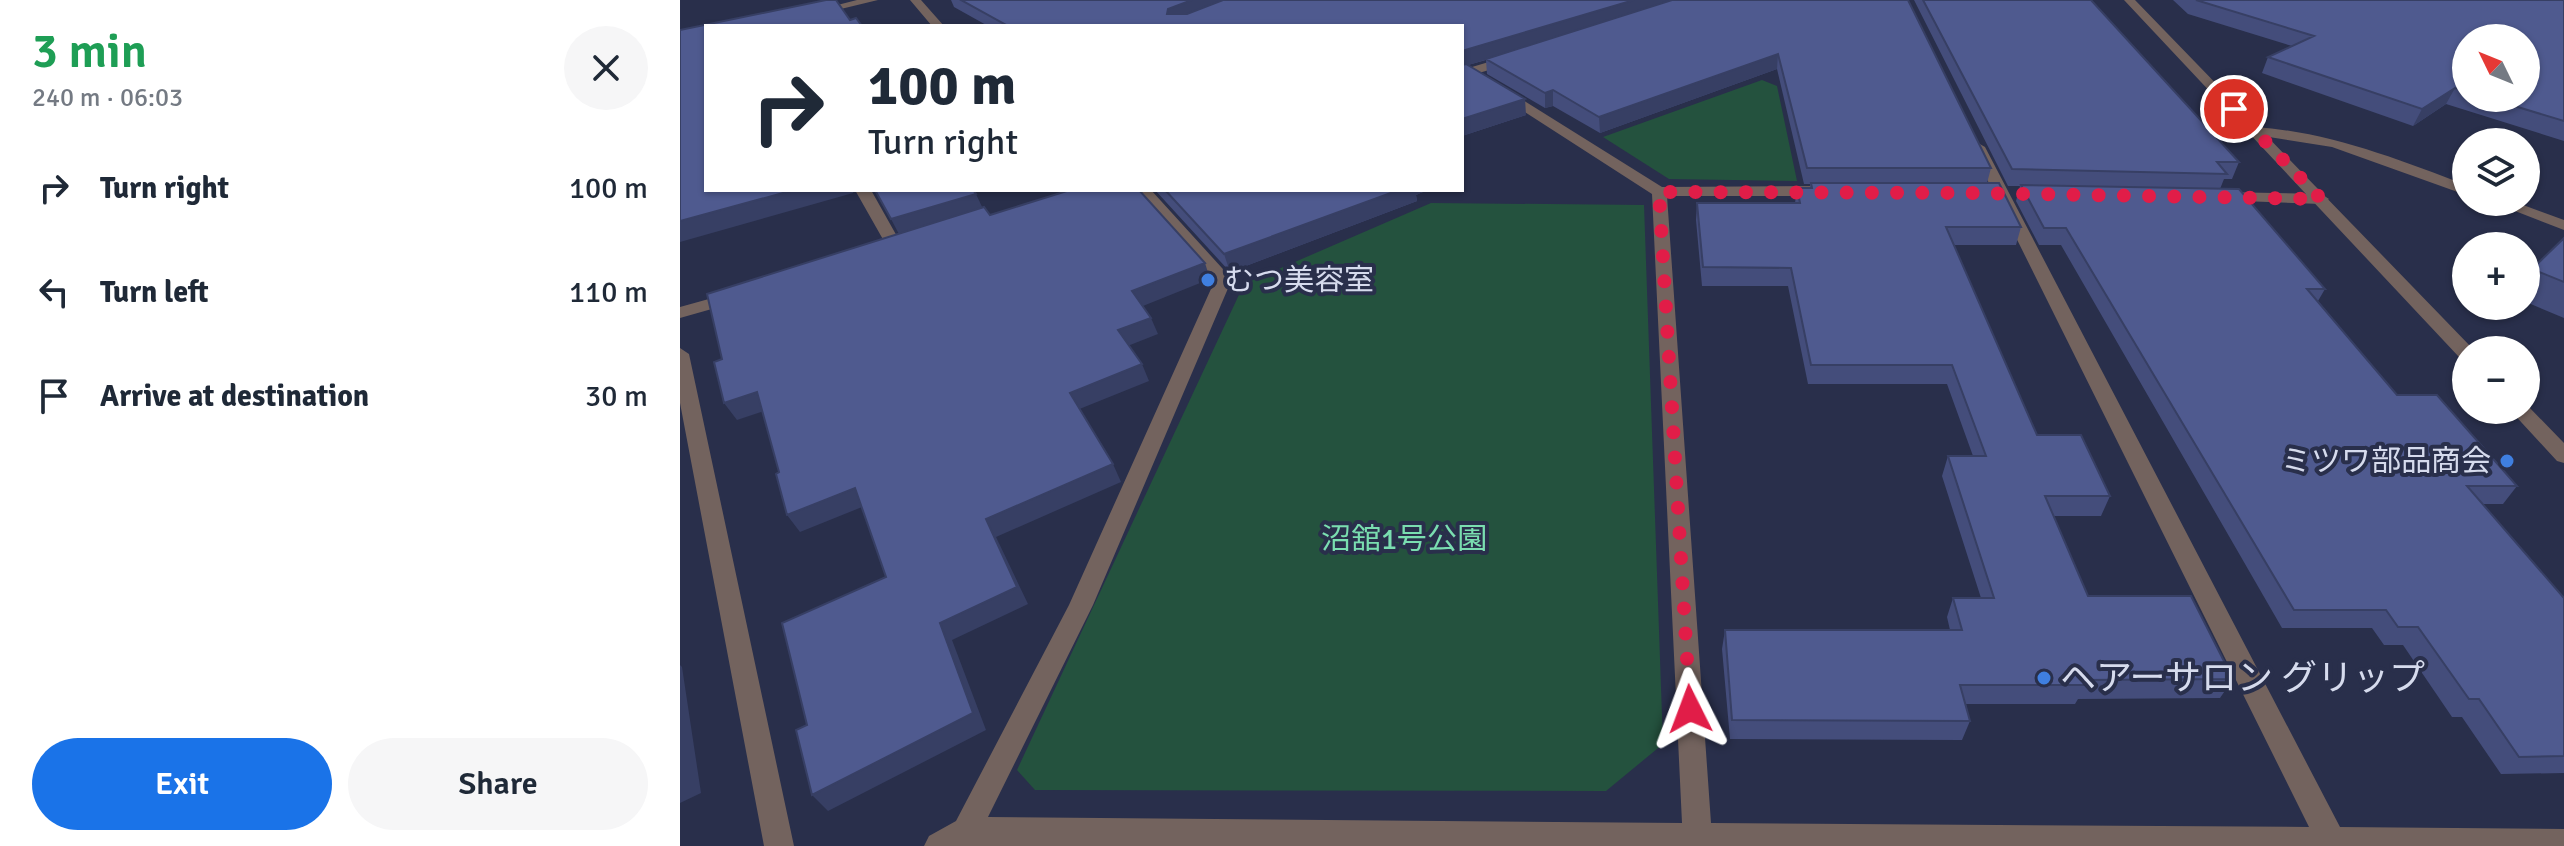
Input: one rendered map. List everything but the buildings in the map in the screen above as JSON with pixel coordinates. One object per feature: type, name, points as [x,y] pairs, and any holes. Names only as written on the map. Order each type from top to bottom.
[{"type":"street","points":[[800,15],[873,0]]},
{"type":"street","points":[[915,0],[936,24]]},
{"type":"street","points":[[2129,0],[2452,338]]},
{"type":"street","points":[[1466,73],[1527,54]]},
{"type":"street","points":[[1466,73],[1586,142],[1659,192],[1831,192]]},
{"type":"street","points":[[2255,131],[2291,132],[2348,147],[2452,185]]},
{"type":"street","points":[[1974,138],[2333,845]]},
{"type":"street","points":[[864,192],[895,247]]},
{"type":"street","points":[[966,831],[1081,605],[1224,279],[1145,192]]},
{"type":"street","points":[[1659,192],[1698,841]]},
{"type":"street","points":[[2200,197],[2321,199]]},
{"type":"street","points":[[2539,216],[2564,225]]},
{"type":"street","points":[[680,313],[752,291]]},
{"type":"street","points":[[680,354],[779,846]]},
{"type":"street","points":[[2533,424],[2564,456]]},
{"type":"street","points":[[939,846],[966,831],[1698,841],[2333,845],[2564,843]]},
{"type":"green space","points":[[1762,80],[1777,86],[1797,181],[1669,179],[1603,137]]},
{"type":"green space","name":"沼舘1号公園","points":[[1431,203],[1644,205],[1663,744],[1606,791],[1035,790],[1017,770],[1244,284]]},
{"type":"place","name":"むつ美容室","points":[[1208,280]]},
{"type":"place","name":"ミツワ部品商会","points":[[2507,461]]},
{"type":"place","name":"ヘアーサロン グリップ","points":[[2044,678]]},
{"type":"route","points":[[1690,709],[1659,192],[1801,191],[2321,199],[2234,109]]}]
